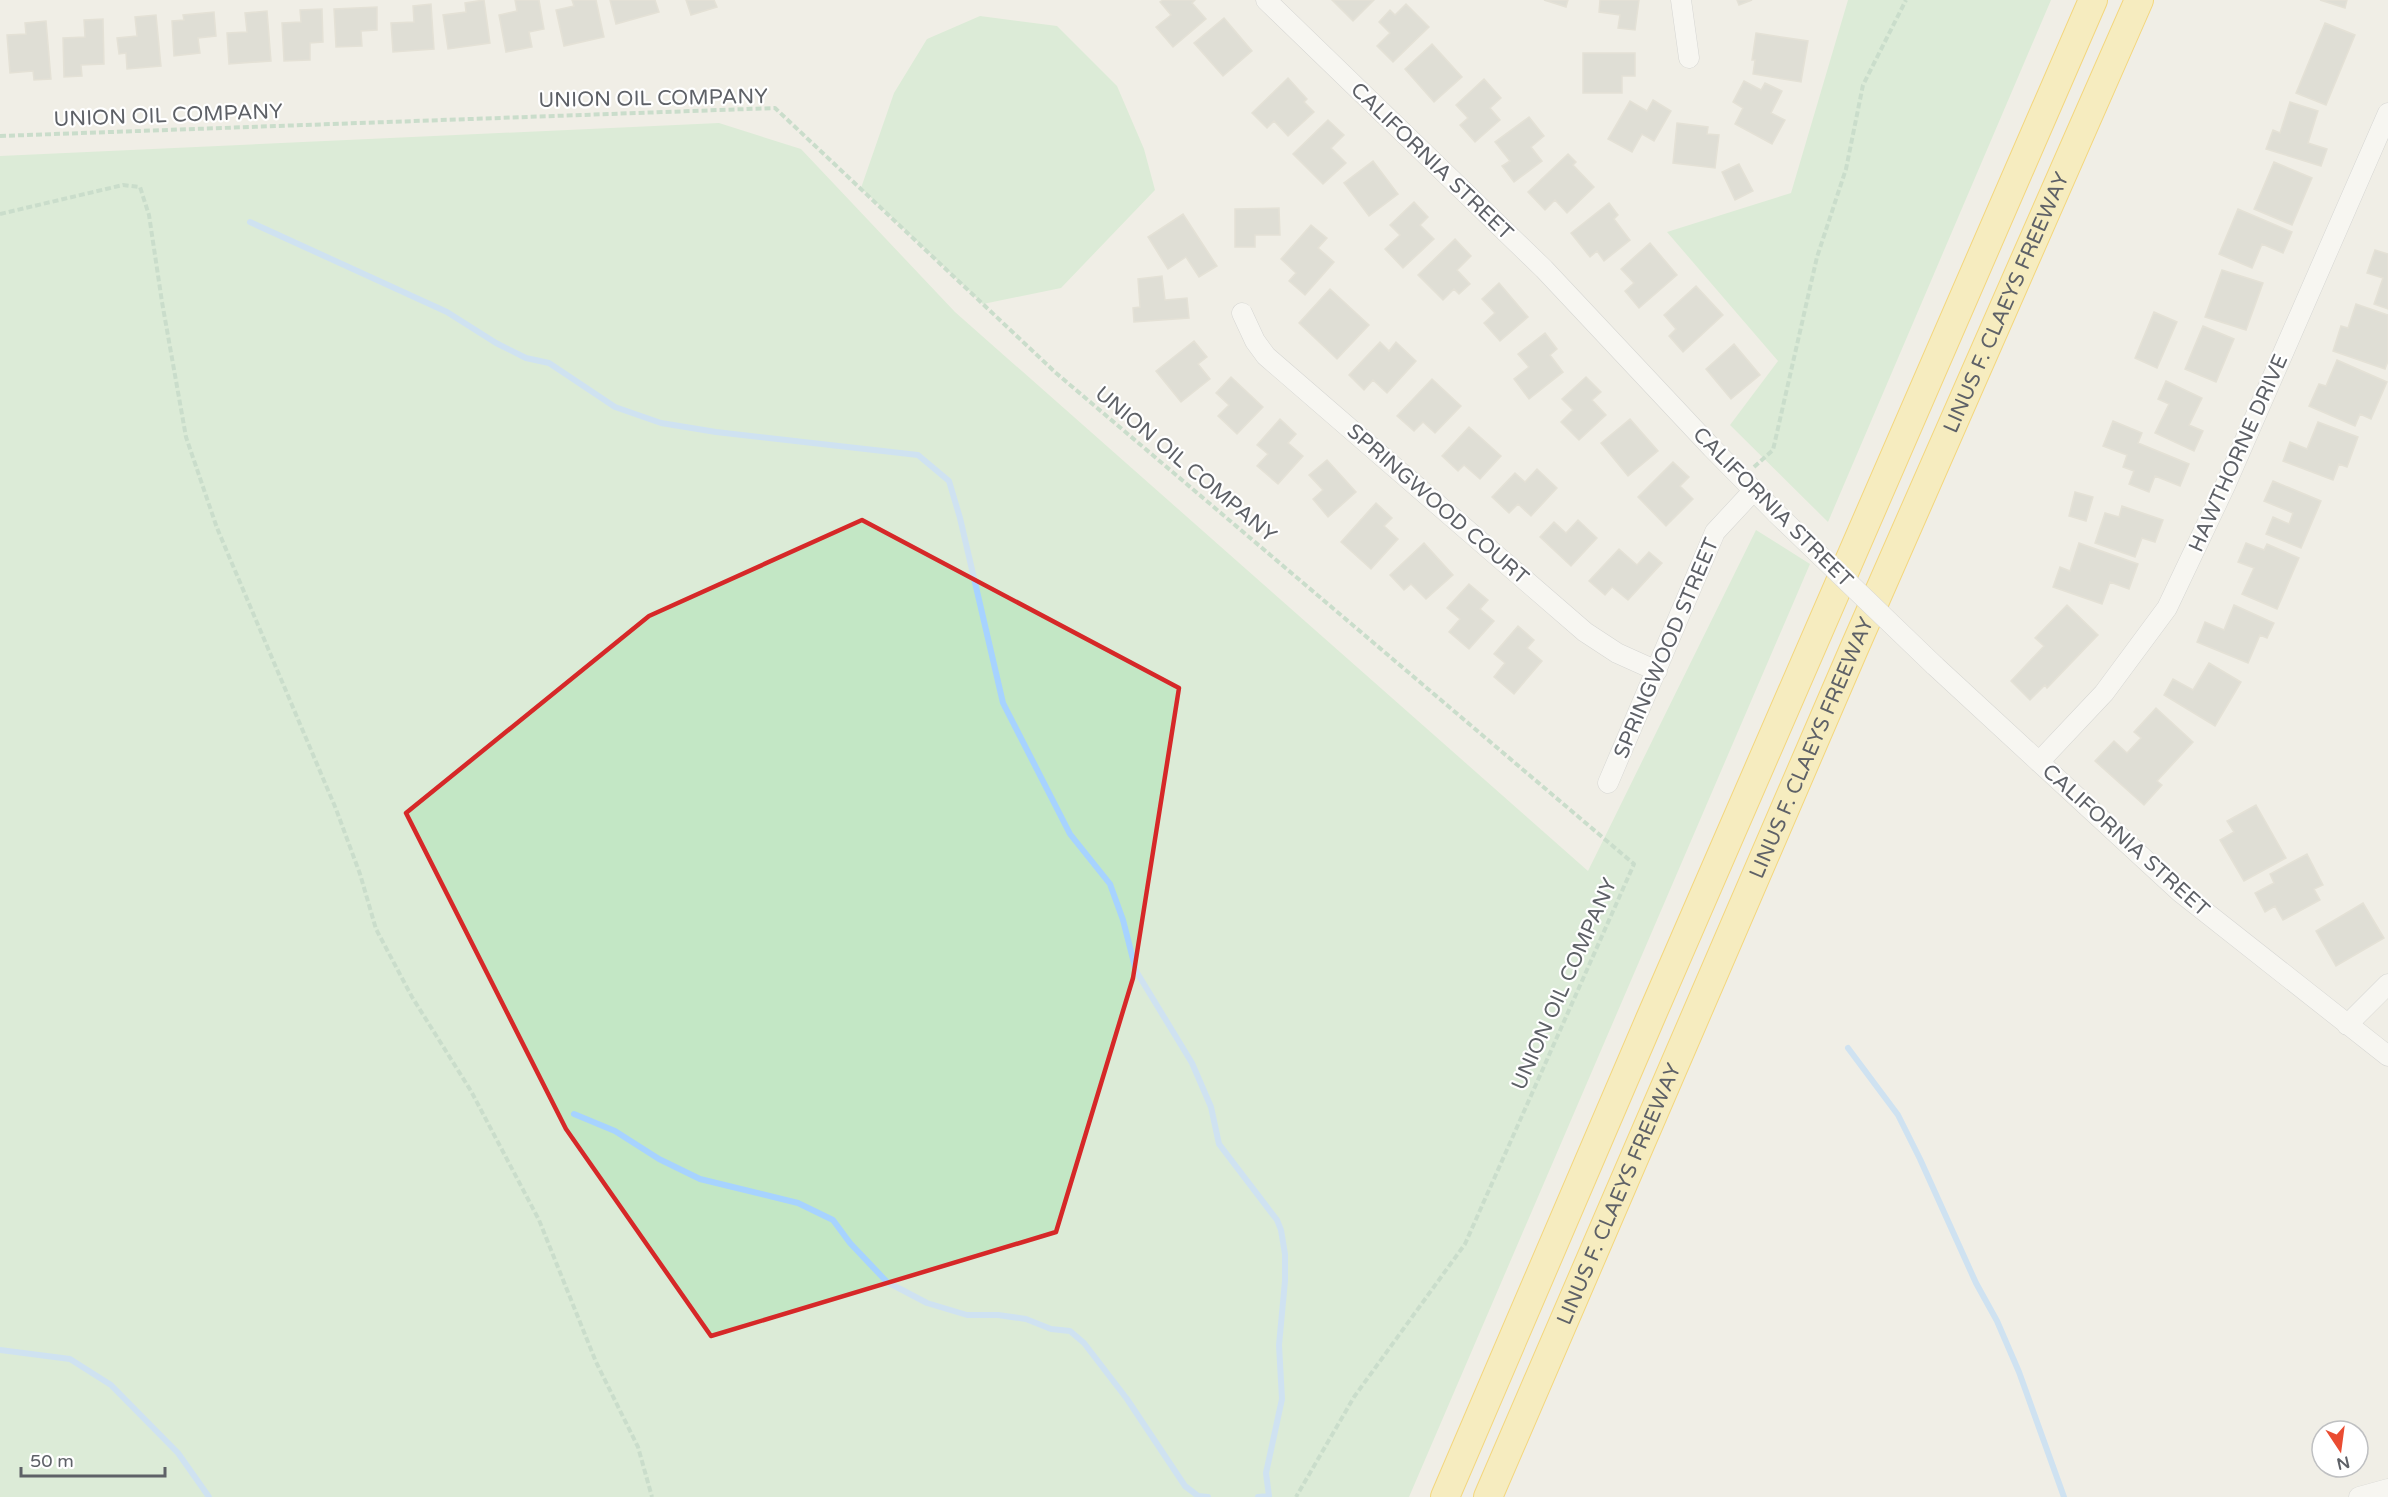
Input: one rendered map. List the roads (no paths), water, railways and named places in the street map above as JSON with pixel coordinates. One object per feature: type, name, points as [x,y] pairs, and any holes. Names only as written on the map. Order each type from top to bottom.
[{"type":"highway","name":"LINUS F. CLAEYS FREEWAY","points":[[1445,1497],[2093,0]]},
{"type":"highway","name":"LINUS F. CLAEYS FREEWAY","points":[[1488,1497],[1853,651],[2139,0]]},
{"type":"street","name":"CALIFORNIA STREET","points":[[1266,0],[1544,269],[1777,514],[1934,665],[2180,892],[2388,1056]]},
{"type":"street","points":[[1681,0],[1689,58]]},
{"type":"street","name":"HAWTHORNE DRIVE","points":[[2039,762],[2104,693],[2167,608],[2381,149],[2388,113]]},
{"type":"street","name":"SPRINGWOOD COURT","points":[[1242,313],[1255,341],[1266,356],[1585,632],[1617,653],[1657,671]]},
{"type":"street","name":"SPRINGWOOD STREET","points":[[1608,783],[1715,532],[1748,484]]},
{"type":"street","points":[[2347,1025],[2388,984]]},
{"type":"street","points":[[2358,1497],[2388,1489]]},
{"type":"waterway","points":[[250,222],[447,312],[496,343],[526,358],[549,363],[615,407],[661,423],[716,432],[918,455],[949,481],[960,518],[1003,703],[1070,834],[1110,884],[1123,920],[1136,971],[1192,1063],[1211,1107],[1219,1144],[1277,1220],[1281,1230],[1285,1254],[1279,1345],[1282,1399],[1266,1473],[1269,1496],[1258,1497]]},
{"type":"waterway","points":[[1848,1048],[1898,1115],[1920,1159],[2019,1372],[2064,1497]]},
{"type":"waterway","points":[[574,1114],[615,1131],[659,1159],[700,1179],[798,1203],[833,1220],[850,1243],[887,1282],[927,1303],[967,1315],[998,1315],[1026,1319],[1051,1329],[1070,1331],[1084,1343],[1127,1399],[1185,1486],[1198,1496],[1208,1497]]},
{"type":"waterway","points":[[0,1350],[70,1359],[111,1385],[178,1453],[209,1497]]}]
